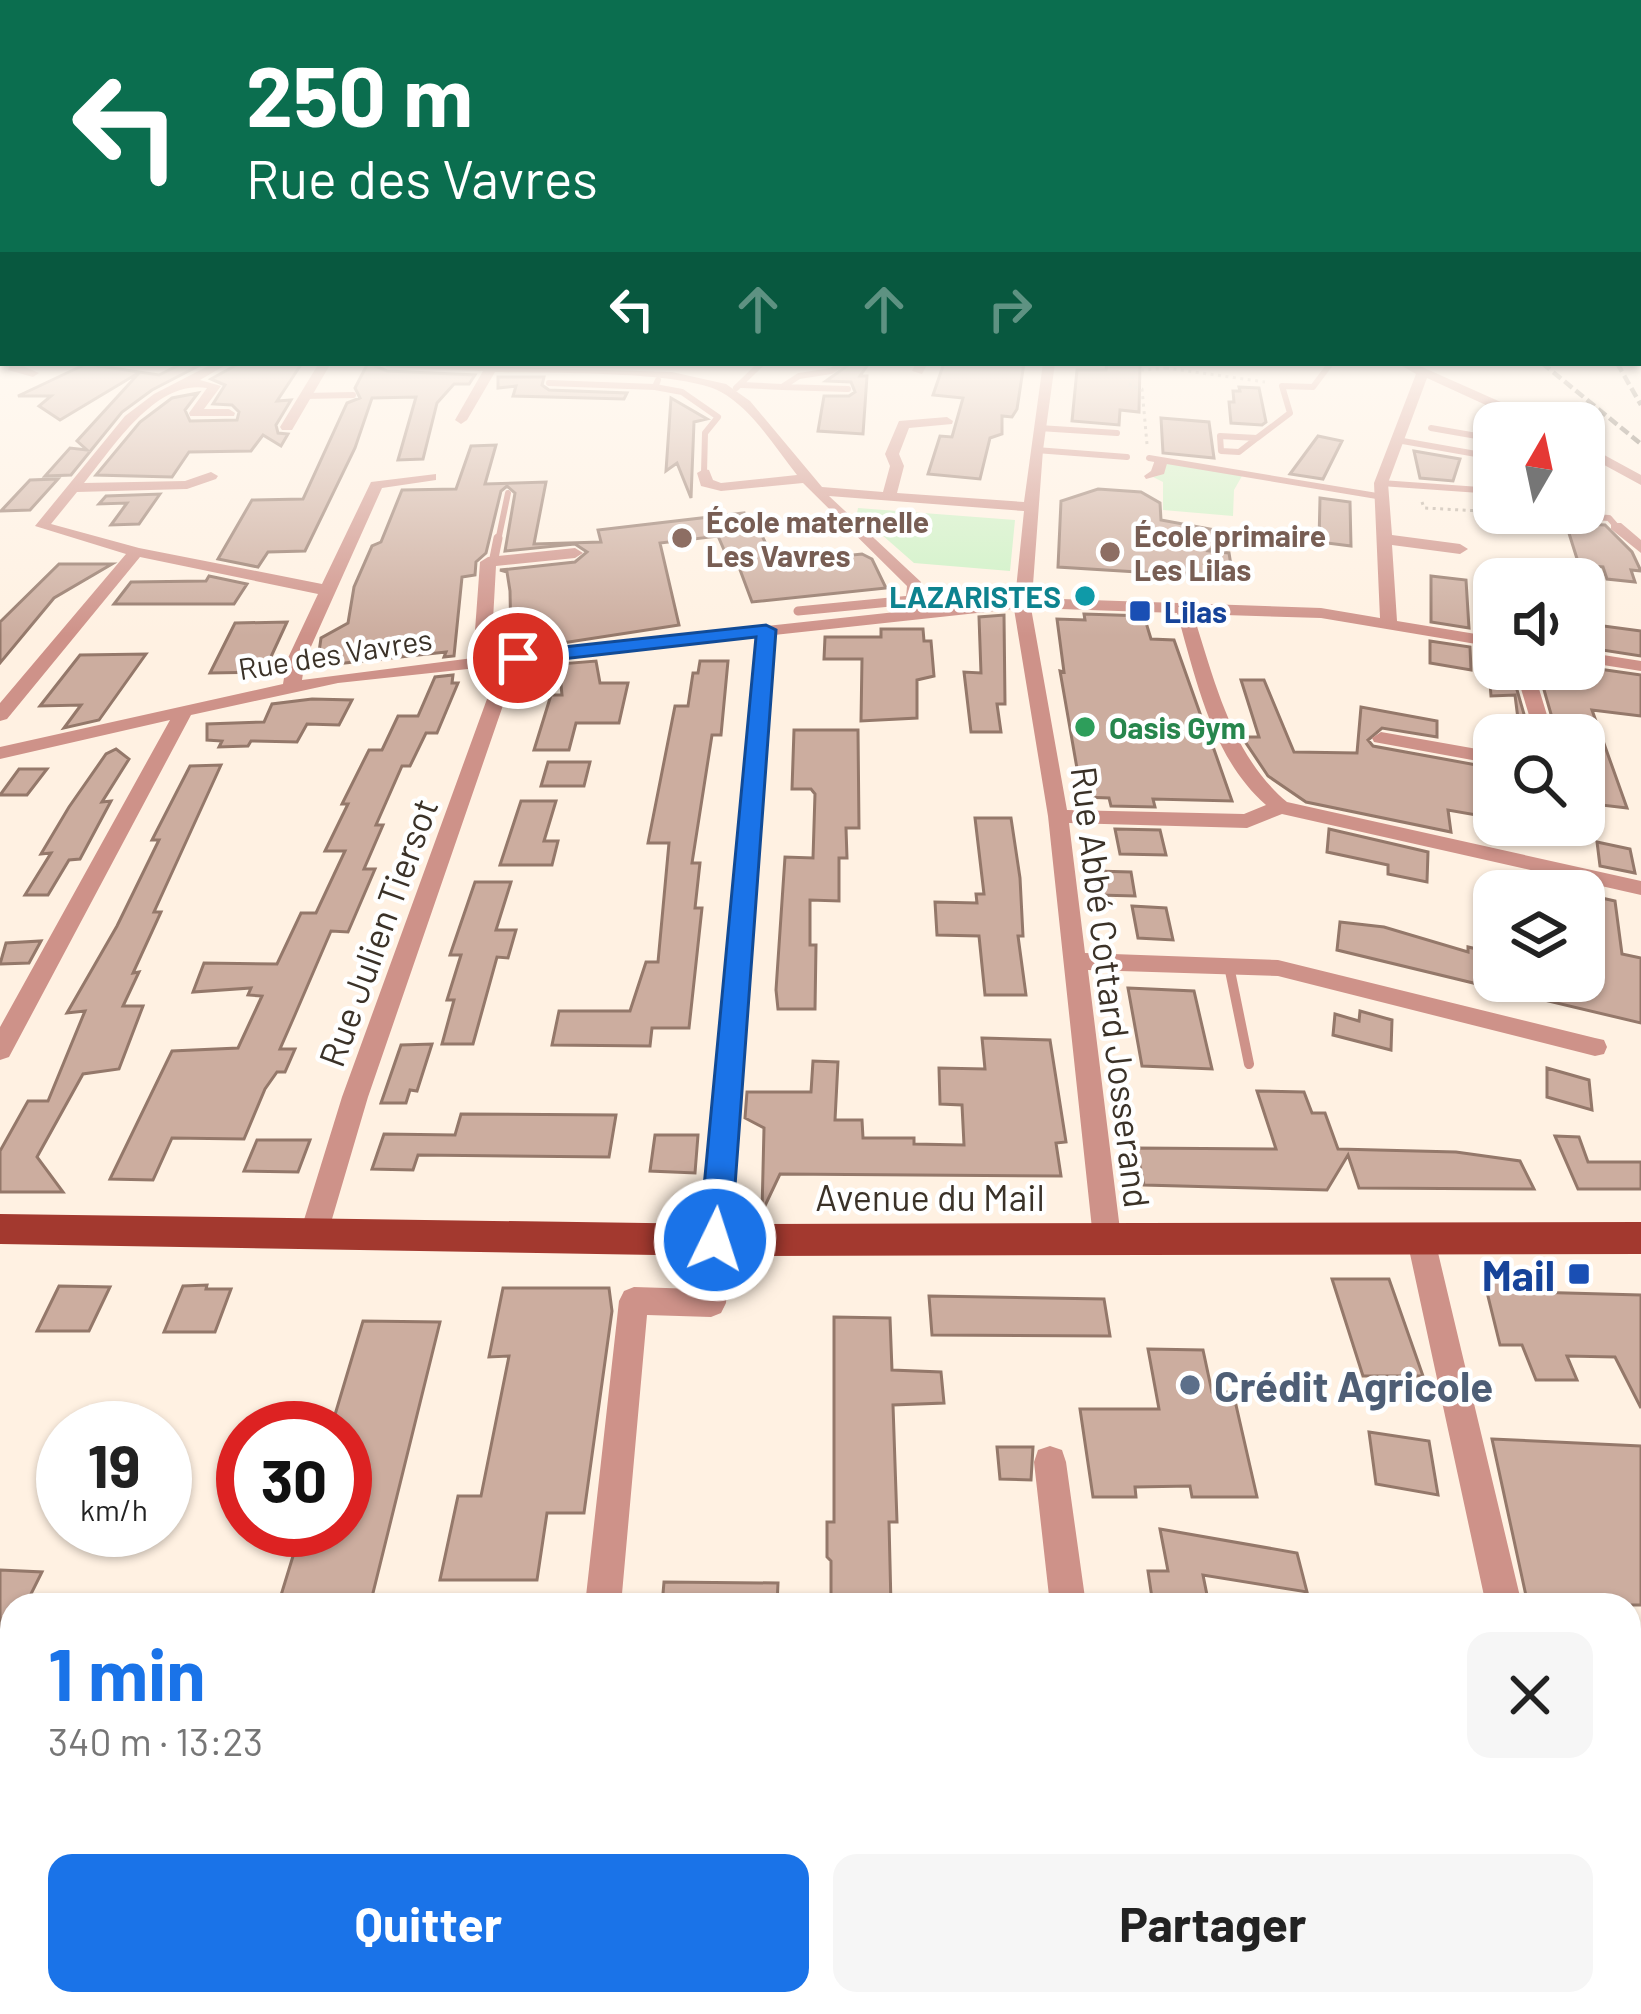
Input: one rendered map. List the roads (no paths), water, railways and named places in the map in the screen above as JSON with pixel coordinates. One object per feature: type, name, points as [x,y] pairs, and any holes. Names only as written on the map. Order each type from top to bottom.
[{"type":"main road","name":"Avenue du Mail","points":[[1,1233],[715,1240],[1641,1238]]},
{"type":"street","points":[[106,448],[42,526],[136,552],[330,590]]},
{"type":"street","points":[[784,448],[813,485],[915,585],[912,607]]},
{"type":"street","points":[[890,497],[897,466],[894,448]]},
{"type":"street","points":[[1390,624],[1382,490],[1395,448]]},
{"type":"street","name":"Rue Abbé Cottard Josserand","points":[[1036,450],[1023,603],[1058,816],[1107,1238]]},
{"type":"street","points":[[1151,476],[1157,474],[1155,459]]},
{"type":"street","points":[[1605,460],[1641,481]]},
{"type":"street","points":[[704,473],[706,483],[721,487],[813,485],[890,497],[1033,507]]},
{"type":"street","points":[[72,488],[187,485],[211,476]]},
{"type":"street","points":[[292,685],[296,660],[376,484],[431,477]]},
{"type":"street","points":[[1616,526],[1641,548]]},
{"type":"street","points":[[1385,539],[1460,549]]},
{"type":"street","points":[[0,715],[136,552]]},
{"type":"street","points":[[482,661],[485,566],[494,558],[575,553]]},
{"type":"street","name":"Rue des Vavres","points":[[0,753],[292,685],[766,630],[912,607],[1023,603],[1321,613],[1473,638]]},
{"type":"street","points":[[1183,607],[1239,765],[1258,792],[1280,807],[1641,888]]},
{"type":"street","points":[[604,1593],[634,1301],[710,1304],[766,630]]},
{"type":"street","name":"Rue Julien Tiersot","points":[[313,1235],[355,1097],[500,688],[518,658]]},
{"type":"street","points":[[1605,660],[1641,666]]},
{"type":"street","points":[[0,1050],[184,712]]},
{"type":"street","points":[[1381,738],[1473,754]]},
{"type":"street","points":[[1058,816],[1247,821],[1280,807]]},
{"type":"street","points":[[1074,961],[1278,968],[1595,1047]]},
{"type":"street","points":[[1421,1240],[1501,1593]]},
{"type":"street","points":[[1050,1462],[1066,1593]]},
{"type":"lane","points":[[704,473],[705,448]]},
{"type":"lane","points":[[1442,448],[1473,453]]},
{"type":"lane","points":[[1036,450],[1127,457]]},
{"type":"lane","points":[[1155,459],[1382,490],[1414,486],[1473,490]]},
{"type":"lane","points":[[494,558],[508,493]]},
{"type":"lane","points":[[1605,518],[1616,526]]},
{"type":"lane","points":[[798,611],[912,607]]},
{"type":"lane","points":[[1229,966],[1249,1064]]},
{"type":"place","name":"École maternelle Les Vavres","points":[[682,538]]},
{"type":"place","name":"École primaire Les Lilas","points":[[1110,552]]},
{"type":"place","name":"LAZARISTES","points":[[1085,596]]},
{"type":"place","name":"Lilas","points":[[1140,611]]},
{"type":"place","name":"Oasis Gym","points":[[1085,727]]},
{"type":"place","name":"Mail","points":[[1579,1274]]},
{"type":"place","name":"Crédit Agricole","points":[[1190,1385]]}]
